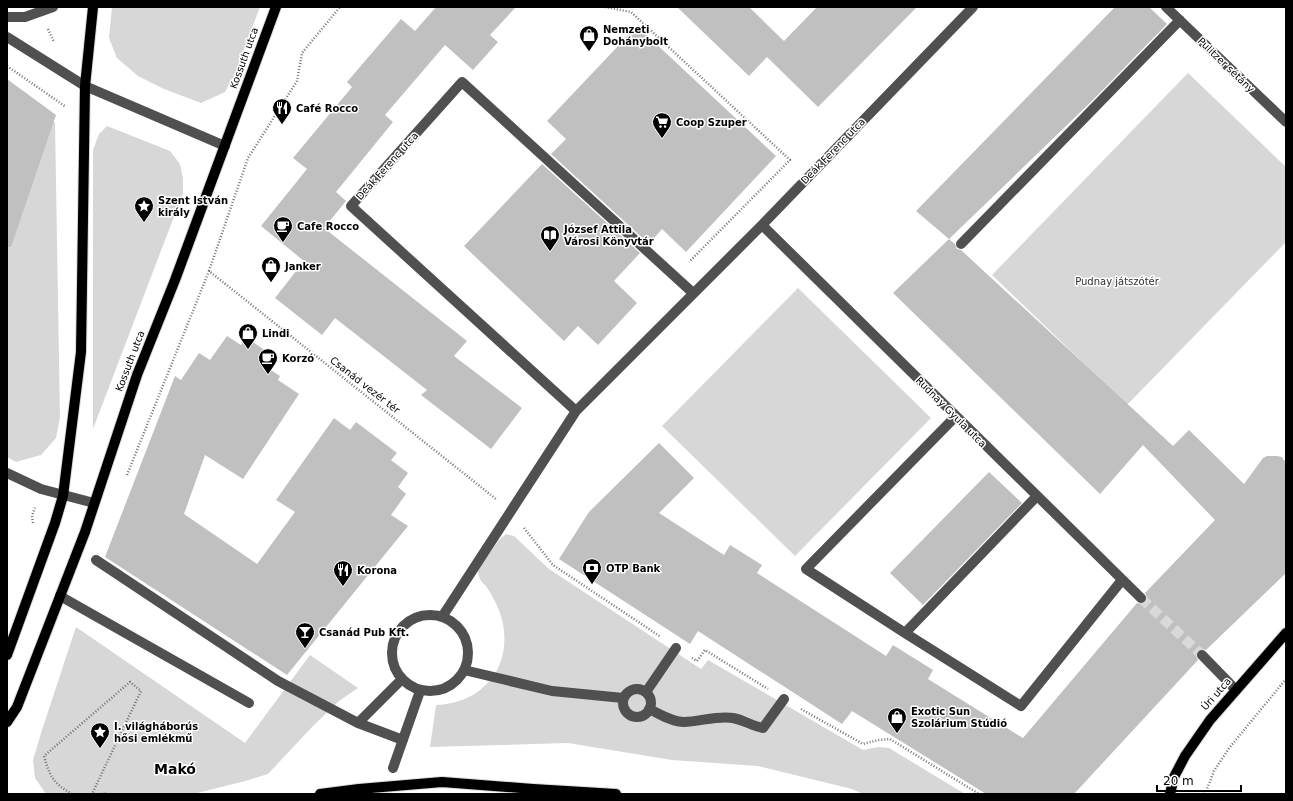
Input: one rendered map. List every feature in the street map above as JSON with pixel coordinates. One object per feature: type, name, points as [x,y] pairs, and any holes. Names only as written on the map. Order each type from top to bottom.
[{"type":"main road","points":[[7,655],[50,537],[63,496],[81,352],[85,86],[93,7]]},
{"type":"main road","name":"Kossuth utca","points":[[7,722],[17,707],[85,532],[137,375],[175,280],[276,7]]},
{"type":"main road","name":"Úri utca","points":[[1170,794],[1174,777],[1185,756],[1210,720],[1286,634]]},
{"type":"main road","points":[[1174,777],[1176,794]]},
{"type":"main road","points":[[320,794],[359,788],[442,782],[616,794]]},
{"type":"main road","points":[[510,794],[533,789]]},
{"type":"street","points":[[7,17],[25,17],[53,7]]},
{"type":"street","name":"Deák Ferenc utca","points":[[693,293],[462,82],[352,206],[576,411],[762,225],[972,7]]},
{"type":"street","name":"Pulitzer sétány","points":[[1166,7],[1286,122]]},
{"type":"street","points":[[961,244],[1180,20]]},
{"type":"street","points":[[7,37],[85,86],[225,146]]},
{"type":"street","name":"Rudnay Gyula utca","points":[[762,225],[1141,598]]},
{"type":"street","points":[[442,617],[576,411]]},
{"type":"street","points":[[956,416],[806,569],[1021,706],[1122,580]]},
{"type":"street","points":[[7,473],[41,489],[94,503]]},
{"type":"street","points":[[906,633],[1037,496]]},
{"type":"street","points":[[96,560],[278,681],[358,723],[403,740]]},
{"type":"street","points":[[60,596],[249,703]]},
{"type":"street","points":[[417,617],[442,617],[453,623],[462,633],[467,645],[468,658],[464,670],[456,681],[446,688],[433,691],[420,690],[410,686],[394,669],[392,644],[406,623],[417,617]]},
{"type":"street","points":[[646,692],[676,648]]},
{"type":"street","points":[[1202,655],[1236,690]]},
{"type":"street","points":[[464,670],[552,690],[623,698]]},
{"type":"street","points":[[358,723],[402,679]]},
{"type":"street","points":[[633,689],[642,690],[646,692],[651,700],[649,709],[643,715],[633,716],[626,712],[623,707],[623,698],[625,694],[633,689]]},
{"type":"street","points":[[393,768],[420,690]]},
{"type":"street","points":[[649,709],[670,719],[683,722],[733,718],[763,728],[784,699]]},
{"type":"path","points":[[126,478],[208,271],[248,158],[297,81],[302,53],[340,7]]},
{"type":"path","points":[[605,7],[631,12],[790,160],[675,277]]},
{"type":"path","points":[[7,66],[69,110]]},
{"type":"path","name":"Csanád vezér tér","points":[[208,271],[511,511],[553,565],[697,661],[705,650],[784,699]]},
{"type":"path","points":[[1205,794],[1214,771],[1230,747],[1286,679]]},
{"type":"path","points":[[72,794],[59,786],[49,772],[44,756],[130,682],[141,690],[92,794]]},
{"type":"path","points":[[784,699],[863,744],[878,740],[890,739],[979,794]]},
{"type":"path","points":[[102,794],[107,793]]},
{"type":"green space","points":[[112,7],[260,7],[234,76],[225,92],[201,103],[164,89],[138,76],[117,58],[109,38]]},
{"type":"green space","name":"Pudnay játszótér","points":[[1188,73],[1286,167],[1286,242],[1127,405],[992,275]]},
{"type":"green space","points":[[35,102],[55,123],[60,417],[56,438],[41,455],[16,462],[7,457],[7,181]]},
{"type":"green space","points":[[107,126],[170,151],[180,164],[183,178],[183,193],[93,429],[93,150],[99,134]]},
{"type":"green space","points":[[798,288],[931,418],[795,556],[662,426]]},
{"type":"green space","points":[[506,534],[514,536],[549,569],[701,669],[708,660],[863,750],[878,747],[889,748],[965,794],[863,794],[852,789],[758,766],[672,760],[568,743],[430,747],[436,705],[453,703],[469,697],[482,689],[492,678],[500,665],[504,650],[504,634],[501,616],[493,597],[480,580],[478,570],[499,540]]},
{"type":"green space","points":[[76,627],[245,743],[310,655],[358,688],[339,701],[312,727],[268,774],[193,794],[46,794],[35,778],[33,760]]},
{"type":"building","points":[[436,7],[516,7],[490,35],[498,42],[473,70],[445,45],[385,115],[393,122],[336,192],[346,201],[324,228],[467,341],[454,356],[522,408],[491,449],[421,395],[427,390],[335,318],[322,335],[275,298],[304,261],[261,226],[307,169],[293,158],[352,87],[347,82],[401,19],[415,31]]},
{"type":"building","points":[[677,7],[749,7],[784,41],[817,7],[917,7],[818,107],[767,57],[749,76]]},
{"type":"building","points":[[1115,7],[1149,7],[1167,24],[1093,100],[949,239],[916,211]]},
{"type":"building","name":"Coop Szuper","points":[[637,26],[776,156],[686,252],[662,229],[649,244],[551,154],[566,139],[547,121]]},
{"type":"building","points":[[7,79],[56,115],[11,247],[7,247]]},
{"type":"building","name":"József Attila Városi Könyvtár","points":[[542,164],[640,253],[614,281],[637,303],[598,345],[578,326],[564,341],[464,246]]},
{"type":"building","points":[[949,239],[955,244],[957,249],[961,250],[1173,446],[1189,430],[1244,484],[1263,458],[1267,456],[1282,457],[1286,463],[1286,573],[1206,650],[1201,649],[1197,651],[1196,656],[1198,660],[1074,794],[986,794],[852,711],[842,724],[698,631],[690,644],[559,559],[589,512],[659,443],[694,478],[659,513],[724,555],[730,545],[762,565],[757,573],[886,656],[893,645],[933,670],[928,679],[1023,738],[1137,603],[1142,604],[1146,602],[1147,597],[1145,593],[1215,520],[1143,445],[1100,494],[893,293]]},
{"type":"building","points":[[227,336],[241,345],[246,337],[270,354],[263,365],[280,376],[278,380],[299,394],[243,479],[205,455],[184,514],[257,564],[295,512],[276,500],[334,418],[350,430],[356,422],[397,453],[391,460],[408,473],[398,487],[406,494],[391,515],[408,526],[287,675],[105,557],[175,376],[181,380],[199,353],[210,360]]},
{"type":"building","points":[[989,472],[1022,503],[923,605],[890,573]]},
{"type":"tunnel","points":[[1141,598],[1202,655]]},
{"type":"place","name":"Nemzeti Dohánybolt","points":[[589,52]]},
{"type":"place","name":"Café Rocco","points":[[282,125]]},
{"type":"place","name":"Coop Szuper","points":[[662,139]]},
{"type":"place","name":"Szent István király","points":[[144,223]]},
{"type":"place","name":"Cafe Rocco","points":[[283,243]]},
{"type":"place","name":"József Attila Városi Könyvtár","points":[[550,252]]},
{"type":"place","name":"Janker","points":[[271,283]]},
{"type":"place","name":"Lindi","points":[[248,350]]},
{"type":"place","name":"Korzó","points":[[268,375]]},
{"type":"place","name":"OTP Bank","points":[[592,585]]},
{"type":"place","name":"Korona","points":[[343,587]]},
{"type":"place","name":"Csanád Pub Kft.","points":[[305,649]]},
{"type":"place","name":"Exotic Sun Szolárium Stúdió","points":[[897,734]]},
{"type":"place","name":"I. világháborús hősi emlékmű","points":[[100,749]]},
{"type":"district","name":"Makó","points":[[175,769]]}]
